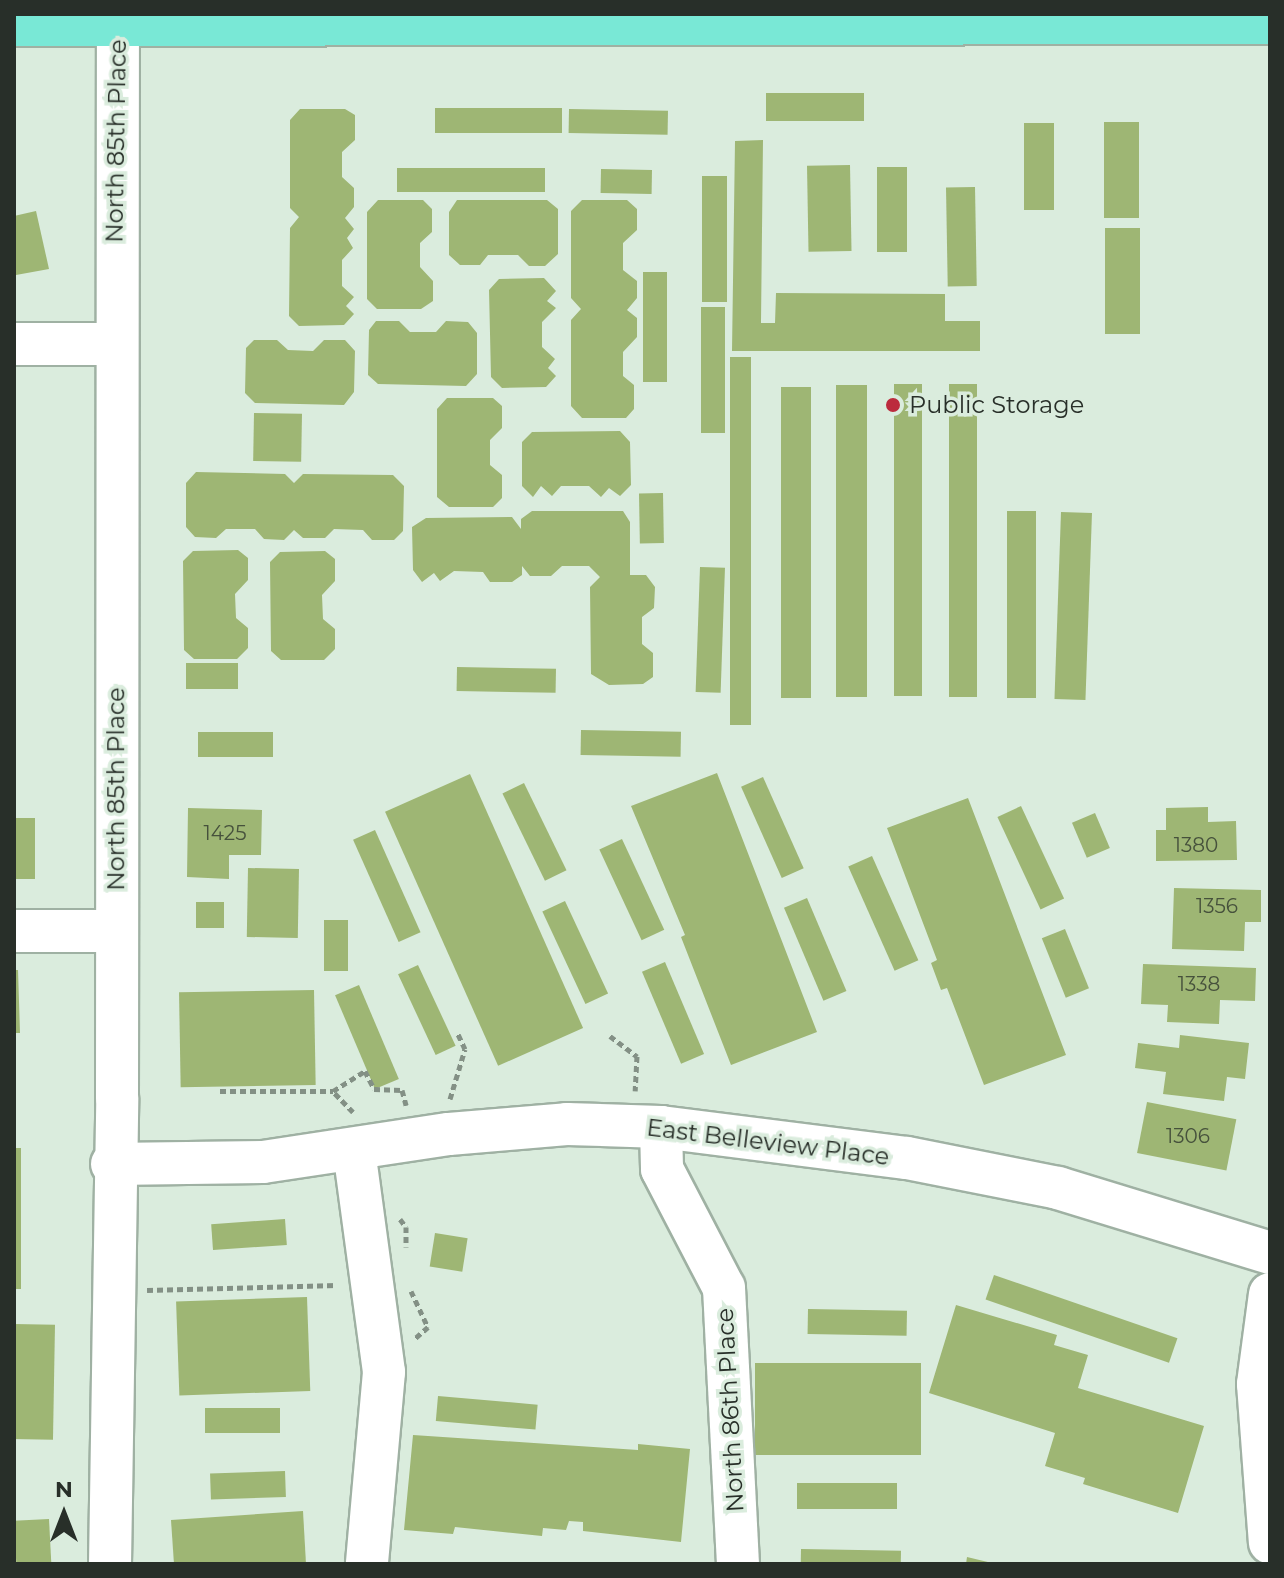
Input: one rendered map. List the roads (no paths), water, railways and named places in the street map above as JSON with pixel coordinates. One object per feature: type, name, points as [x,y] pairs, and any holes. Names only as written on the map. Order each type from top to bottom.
[{"type":"main road","points":[[14,24],[118,19],[1162,18],[1270,22]]},
{"type":"street","name":"North 85th Place","points":[[110,1564],[116,931],[114,344],[118,19]]},
{"type":"street","points":[[14,344],[114,344]]},
{"type":"street","points":[[14,931],[116,931]]},
{"type":"street","name":"East Belleview Place","points":[[112,1164],[263,1162],[354,1132],[449,1134],[567,1124],[661,1127],[907,1158],[1058,1188],[1270,1253]]},
{"type":"street","name":"North 86th Place","points":[[661,1127],[662,1169],[724,1288],[738,1564]]},
{"type":"street","points":[[354,1132],[384,1372],[367,1564]]},
{"type":"street","points":[[1270,1294],[1261,1337],[1258,1425],[1270,1543]]},
{"type":"place","name":"Public Storage","points":[[893,405]]}]
